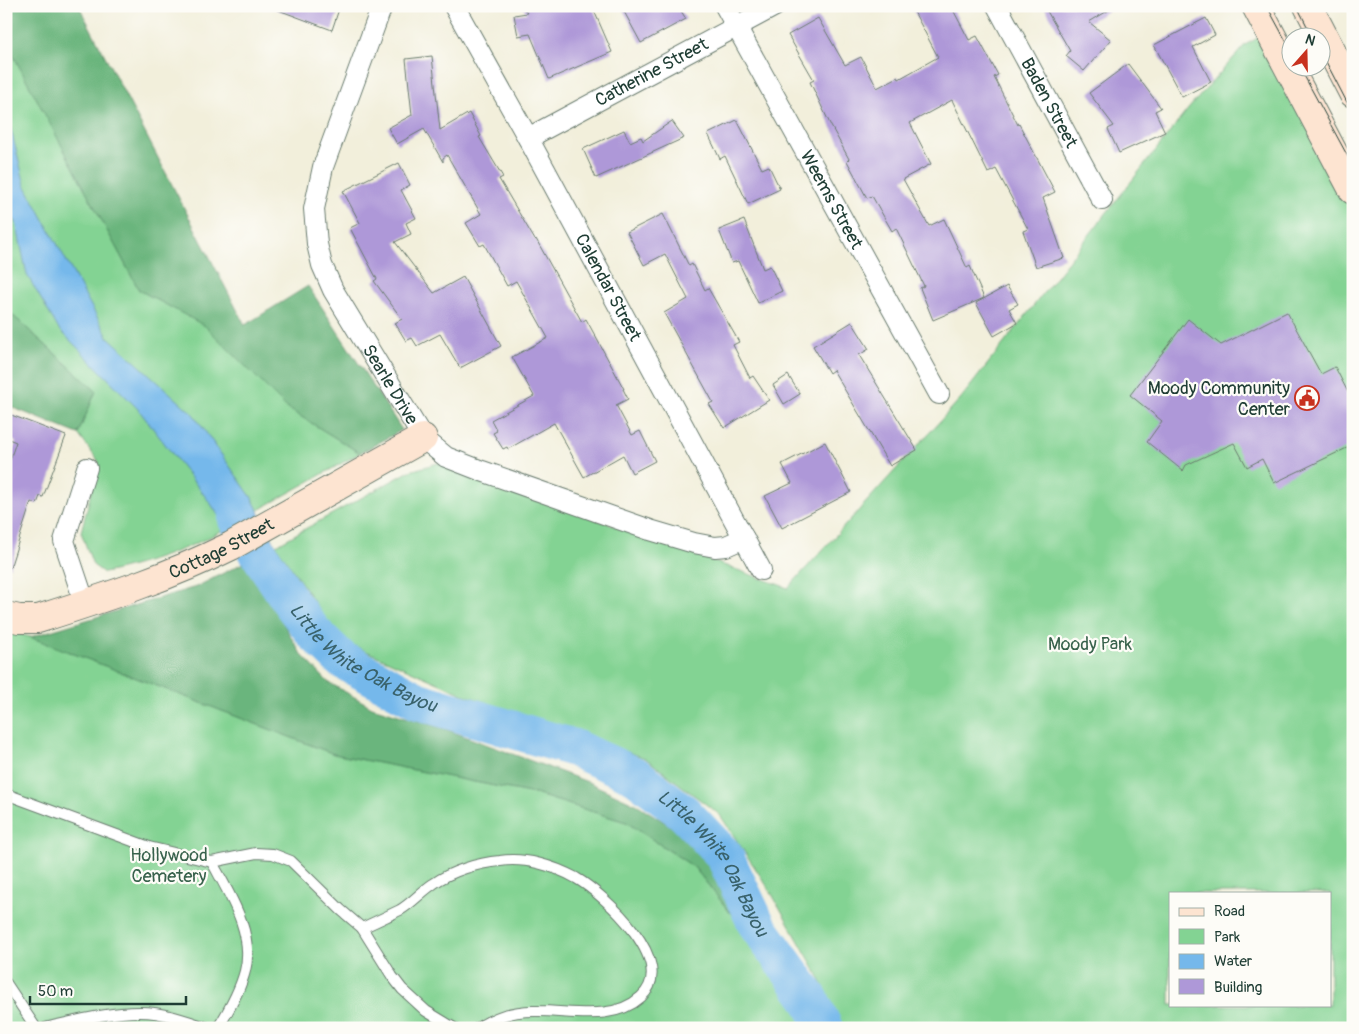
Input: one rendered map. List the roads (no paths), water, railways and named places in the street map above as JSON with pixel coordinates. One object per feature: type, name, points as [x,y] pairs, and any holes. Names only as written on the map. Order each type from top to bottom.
[{"type":"street","name":"Searle Drive","points":[[382,6],[323,167],[314,208],[314,226],[322,265],[333,290],[423,438],[446,457],[650,530],[715,547],[726,546],[744,538]]},
{"type":"street","name":"Calendar Street","points":[[454,6],[528,138],[761,570]]},
{"type":"street","name":"Weems Street","points":[[725,6],[939,394]]},
{"type":"street","name":"Catherine Street","points":[[528,138],[775,6]]},
{"type":"street","name":"Baden Street","points":[[997,6],[1102,200]]},
{"type":"street","points":[[1256,6],[1353,190]]},
{"type":"street","points":[[1308,6],[1353,93]]},
{"type":"street","name":"Cottage Street","points":[[6,616],[19,620],[38,619],[140,585],[201,561],[423,438]]},
{"type":"street","points":[[85,604],[64,541],[87,468]]},
{"type":"lane","points":[[6,794],[149,846],[212,862],[256,853],[273,854],[291,861],[362,928],[402,989],[426,1011],[454,1028]]},
{"type":"lane","points":[[362,928],[401,909],[434,883],[465,868],[499,860],[512,860],[552,868],[575,878],[596,891],[620,915],[650,958],[651,972],[649,984],[641,996],[627,1006],[588,1014],[538,1010],[524,1011],[498,1017],[478,1028]]},
{"type":"lane","points":[[212,862],[242,923],[246,947],[245,971],[233,1003],[218,1028]]},
{"type":"lane","points":[[6,983],[36,1028]]},
{"type":"lane","points":[[45,1028],[106,1015],[141,1012],[186,1020],[208,1028]]},
{"type":"water","points":[[6,110],[25,185],[108,337],[193,414],[252,498],[280,554],[253,569],[211,504],[138,409],[58,328],[27,275],[16,222],[6,208]]},
{"type":"waterway","name":"Little White Oak Bayou","points":[[237,520],[292,604],[314,633],[342,660],[418,701],[574,748],[636,776],[684,813],[724,855],[758,927],[810,999],[824,1028]]},
{"type":"tram line","points":[[1267,6],[1282,34]]},
{"type":"tram line","points":[[1297,6],[1308,28]]},
{"type":"tram line","points":[[1332,73],[1353,114]]},
{"type":"tram line","points":[[1305,78],[1353,166]]},
{"type":"place","name":"Moody Community Center","points":[[1307,398]]},
{"type":"park label","name":"Moody Park","points":[[1090,644]]},
{"type":"park label","name":"Hollywood Cemetery","points":[[169,865]]}]
